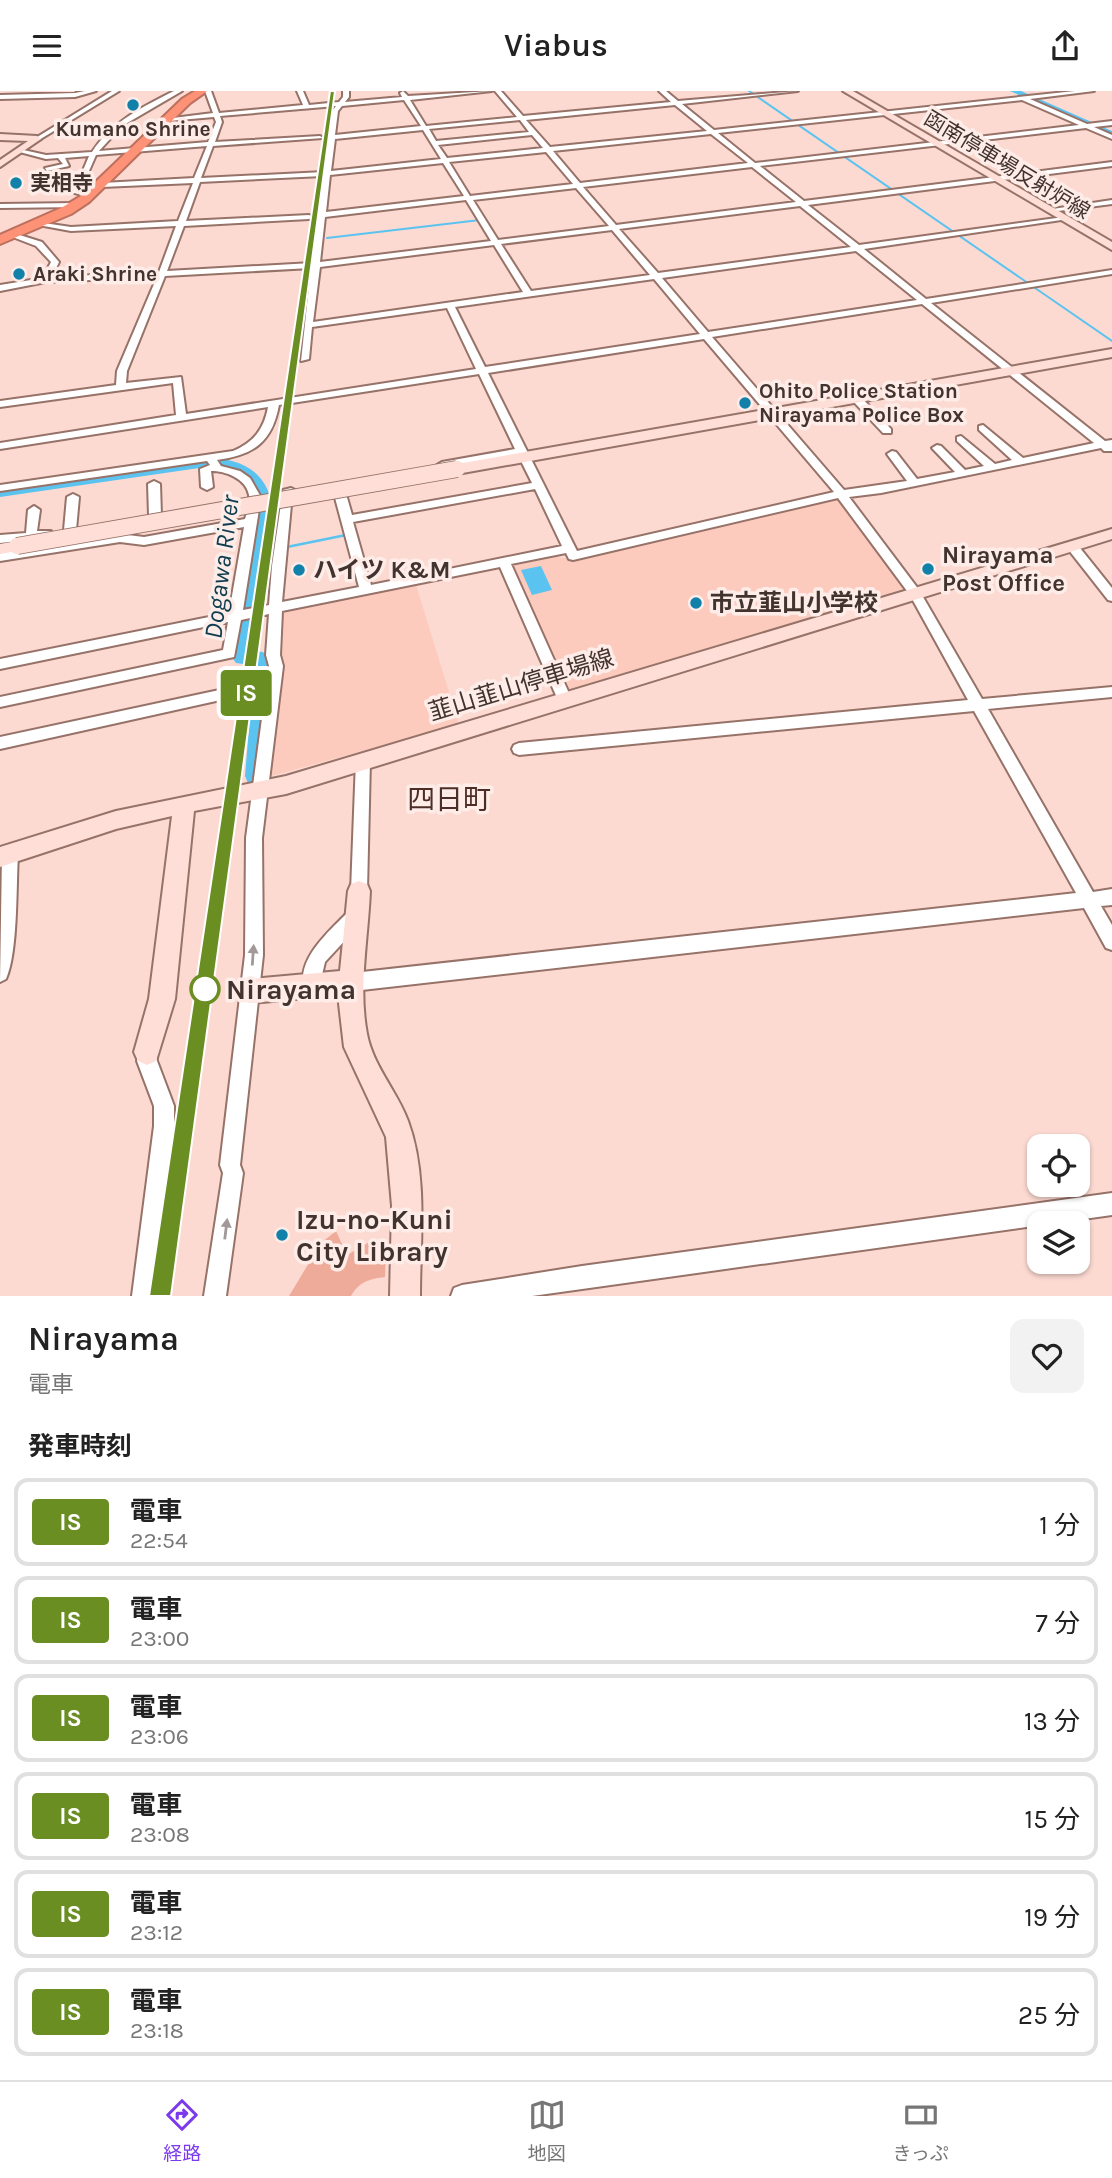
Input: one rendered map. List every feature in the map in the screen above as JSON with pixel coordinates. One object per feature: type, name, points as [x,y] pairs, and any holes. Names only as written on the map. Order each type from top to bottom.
[{"type":"highway","points":[[0,240],[77,205],[103,185],[186,101],[202,91]]},
{"type":"main road","name":"函南停車場反射炉線","points":[[847,91],[1112,247]]},
{"type":"main road","points":[[0,137],[37,139]]},
{"type":"main road","points":[[0,164],[37,139]]},
{"type":"main road","points":[[16,543],[488,464],[524,454],[1112,353]]},
{"type":"main road","name":"韮山韮山停車場線","points":[[5,856],[116,820],[303,781],[363,760],[1112,534]]},
{"type":"main road","points":[[147,1052],[162,999],[184,804]]},
{"type":"main road","points":[[358,902],[351,1007],[354,1036],[366,1071],[396,1122],[403,1159],[405,1296]]},
{"type":"main road","points":[[250,991],[353,982]]},
{"type":"street","points":[[0,97],[93,91]]},
{"type":"street","points":[[37,139],[116,91]]},
{"type":"street","points":[[82,180],[104,137],[128,117],[179,91]]},
{"type":"street","points":[[121,387],[122,371],[219,123],[208,91]]},
{"type":"street","points":[[300,91],[307,108]]},
{"type":"street","points":[[304,359],[335,111],[346,97],[346,91]]},
{"type":"street","points":[[402,91],[528,295]]},
{"type":"street","points":[[168,119],[489,91]]},
{"type":"street","points":[[498,91],[841,494],[915,593],[1112,942]]},
{"type":"street","points":[[662,91],[1109,446]]},
{"type":"street","points":[[735,91],[742,96]]},
{"type":"street","points":[[332,137],[795,91]]},
{"type":"street","points":[[1006,91],[1112,137]]},
{"type":"street","points":[[103,185],[328,173],[1091,91]]},
{"type":"street","points":[[323,215],[1112,123]]},
{"type":"street","points":[[434,143],[534,133]]},
{"type":"street","points":[[19,151],[44,157],[212,143],[320,138]]},
{"type":"street","points":[[47,169],[67,165],[60,156]]},
{"type":"street","points":[[1,289],[46,280],[316,265],[1112,164]]},
{"type":"street","points":[[45,181],[46,184],[90,195]]},
{"type":"street","points":[[1049,210],[1112,202]]},
{"type":"street","points":[[0,206],[77,205]]},
{"type":"street","points":[[37,224],[63,229],[309,217]]},
{"type":"street","points":[[308,325],[1064,219]]},
{"type":"street","points":[[13,234],[37,243],[55,262],[46,280]]},
{"type":"street","points":[[0,446],[1112,272]]},
{"type":"street","points":[[450,305],[573,556],[841,494],[1109,446]]},
{"type":"street","points":[[1,408],[178,379],[181,418]]},
{"type":"street","points":[[856,398],[887,431]]},
{"type":"street","points":[[0,488],[213,463],[258,442],[267,432],[274,403]]},
{"type":"street","points":[[983,428],[1020,461]]},
{"type":"street","points":[[961,439],[992,467]]},
{"type":"street","points":[[937,448],[962,473]]},
{"type":"street","points":[[215,1296],[233,1173],[230,1165],[250,991],[256,900],[254,838],[276,666],[273,655],[276,609],[288,491],[524,454]]},
{"type":"street","points":[[892,454],[914,483]]},
{"type":"street","points":[[207,487],[205,469],[213,463]]},
{"type":"street","points":[[0,702],[229,654],[242,616],[255,497],[251,485],[242,476],[213,463]]},
{"type":"street","points":[[286,504],[483,469],[488,464]]},
{"type":"street","points":[[154,484],[155,515]]},
{"type":"street","points":[[346,520],[538,485]]},
{"type":"street","points":[[340,494],[366,591]]},
{"type":"street","points":[[70,530],[73,497]]},
{"type":"street","points":[[0,539],[16,543],[70,530],[255,497]]},
{"type":"street","points":[[16,543],[34,510]]},
{"type":"street","points":[[0,557],[120,538],[144,541],[251,522]]},
{"type":"street","points":[[1072,546],[1112,597]]},
{"type":"street","points":[[0,664],[568,548]]},
{"type":"street","points":[[504,562],[565,699]]},
{"type":"street","points":[[0,743],[237,691]]},
{"type":"street","points":[[519,749],[1112,692]]},
{"type":"street","points":[[312,986],[317,958],[358,902],[363,760]]},
{"type":"street","points":[[0,973],[5,937],[5,856]]},
{"type":"street","points":[[353,982],[1112,897]]},
{"type":"street","points":[[143,1296],[164,1126],[164,1106],[147,1061],[147,1052]]},
{"type":"street","points":[[462,1296],[1112,1204]]},
{"type":"shaded area","name":"市立韮山小学校","points":[[830,497],[839,500],[905,591],[567,695],[511,566],[556,557],[572,559]]},
{"type":"shaded area","points":[[416,585],[458,721],[456,725],[268,777],[282,612]]},
{"type":"shaded area","points":[[336,1231],[347,1255],[373,1240],[378,1246],[386,1247],[385,1277],[365,1282],[357,1287],[351,1296],[289,1296],[321,1243]]},
{"type":"water","points":[[541,566],[552,590],[532,595],[521,570]]},
{"type":"waterway","points":[[749,91],[1112,341]]},
{"type":"waterway","points":[[1014,91],[1112,134]]},
{"type":"waterway","points":[[327,238],[480,220]]},
{"type":"waterway","name":"Dogawa River","points":[[0,492],[206,462],[233,466],[254,479],[262,496],[238,652],[243,658],[256,657],[264,667],[256,776]]},
{"type":"waterway","points":[[287,547],[346,535]]},
{"type":"railway","points":[[289,393],[332,91]]},
{"type":"railway","points":[[257,617],[289,391]]},
{"type":"railway","points":[[215,911],[257,615]]},
{"type":"railway","points":[[160,1296],[215,909]]},
{"type":"train","name":"IS","points":[[160,1296],[332,91]]},
{"type":"place","name":"Kumano Shrine","points":[[133,105]]},
{"type":"place","name":"実相寺","points":[[16,183]]},
{"type":"place","name":"Araki Shrine","points":[[19,274]]},
{"type":"place","name":"Ohito Police Station Nirayama Police Box","points":[[745,403]]},
{"type":"place","name":"Nirayama Post Office","points":[[928,569]]},
{"type":"place","name":"ハイツ K&M","points":[[299,570]]},
{"type":"place","name":"市立韮山小学校","points":[[696,603]]},
{"type":"place","name":"Nirayama","points":[[205,989]]},
{"type":"place","name":"Izu-no-Kuni City Library","points":[[282,1235]]},
{"type":"district","name":"四日町","points":[[449,799]]}]
